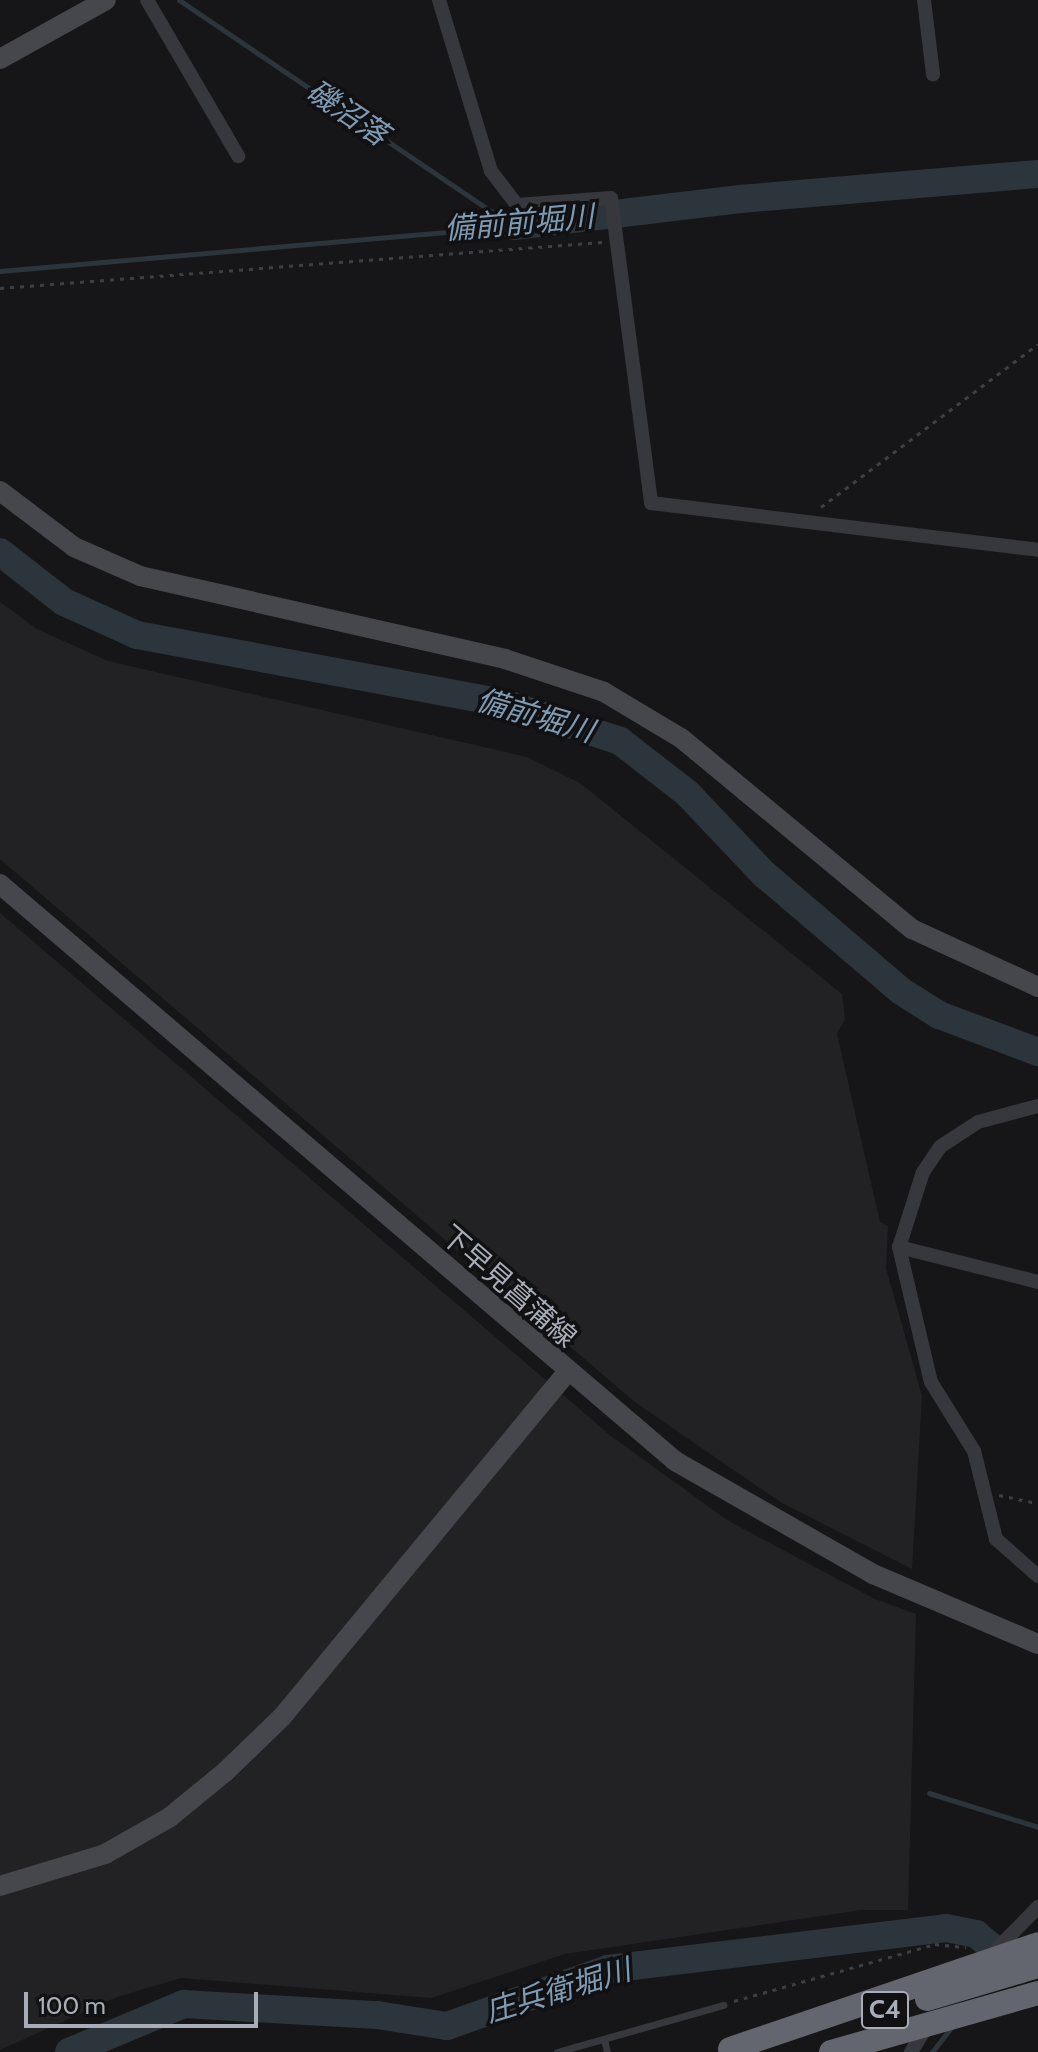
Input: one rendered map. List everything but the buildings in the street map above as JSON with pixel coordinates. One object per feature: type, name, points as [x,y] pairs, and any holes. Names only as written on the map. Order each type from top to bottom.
[{"type":"highway","name":"C4","points":[[1038,1944],[730,2049],[1038,1966]]},
{"type":"highway","name":"C4","points":[[831,2052],[1038,1993]]},
{"type":"highway","points":[[892,2052],[1038,2011]]},
{"type":"street","points":[[0,59],[106,0]]},
{"type":"street","points":[[147,0],[238,156]]},
{"type":"street","points":[[439,0],[491,171],[517,205],[611,198],[651,503],[1038,550]]},
{"type":"street","points":[[924,0],[933,74]]},
{"type":"street","points":[[0,491],[74,547],[140,576],[505,659],[604,692],[681,738],[912,929],[1038,987]]},
{"type":"street","name":"下早見菖蒲線","points":[[0,884],[567,1373],[725,1494],[873,1574],[1038,1644]]},
{"type":"street","points":[[1038,1106],[978,1122],[940,1147],[923,1172],[899,1247],[931,1382],[974,1451],[1001,1549],[1038,1576]]},
{"type":"street","points":[[899,1247],[1038,1282]]},
{"type":"street","points":[[0,1886],[105,1854],[170,1817],[225,1772],[282,1717],[567,1373]]},
{"type":"street","points":[[911,2052],[949,1997],[1038,1907]]},
{"type":"lane","points":[[557,2052],[723,2005]]},
{"type":"lane","points":[[604,2039],[607,2052]]},
{"type":"path","points":[[0,288],[617,238]]},
{"type":"path","points":[[808,523],[810,515],[1038,344]]},
{"type":"path","points":[[988,1495],[1038,1503]]},
{"type":"path","points":[[723,2005],[935,1944],[971,1949],[984,1962]]},
{"type":"shaded area","points":[[0,602],[37,629],[108,661],[527,757],[580,783],[842,994],[845,1019],[837,1034],[880,1222],[888,1226],[886,1268],[922,1396],[912,1569],[782,1503],[636,1403],[0,859]]},
{"type":"shaded area","points":[[0,913],[611,1436],[727,1520],[875,1599],[916,1614],[908,1910],[861,1910],[565,1954],[431,1998],[181,1978],[117,1997],[0,2050]]},
{"type":"waterway","name":"磯沼落","points":[[179,0],[513,226]]},
{"type":"waterway","name":"備前前堀川","points":[[514,226],[740,199],[1038,174]]},
{"type":"waterway","name":"備前前堀川","points":[[0,271],[514,226]]},
{"type":"waterway","name":"備前堀川","points":[[0,552],[64,602],[137,635],[504,703],[620,741],[687,793],[764,874],[901,991],[939,1015],[1038,1052]]},
{"type":"waterway","points":[[929,1793],[1038,1827]]},
{"type":"waterway","name":"庄兵衛堀川","points":[[69,2052],[184,2004],[377,2015],[447,2026],[608,1969],[946,1928],[976,1934],[1019,1970]]},
{"type":"waterway","points":[[932,2052],[952,2026]]}]
